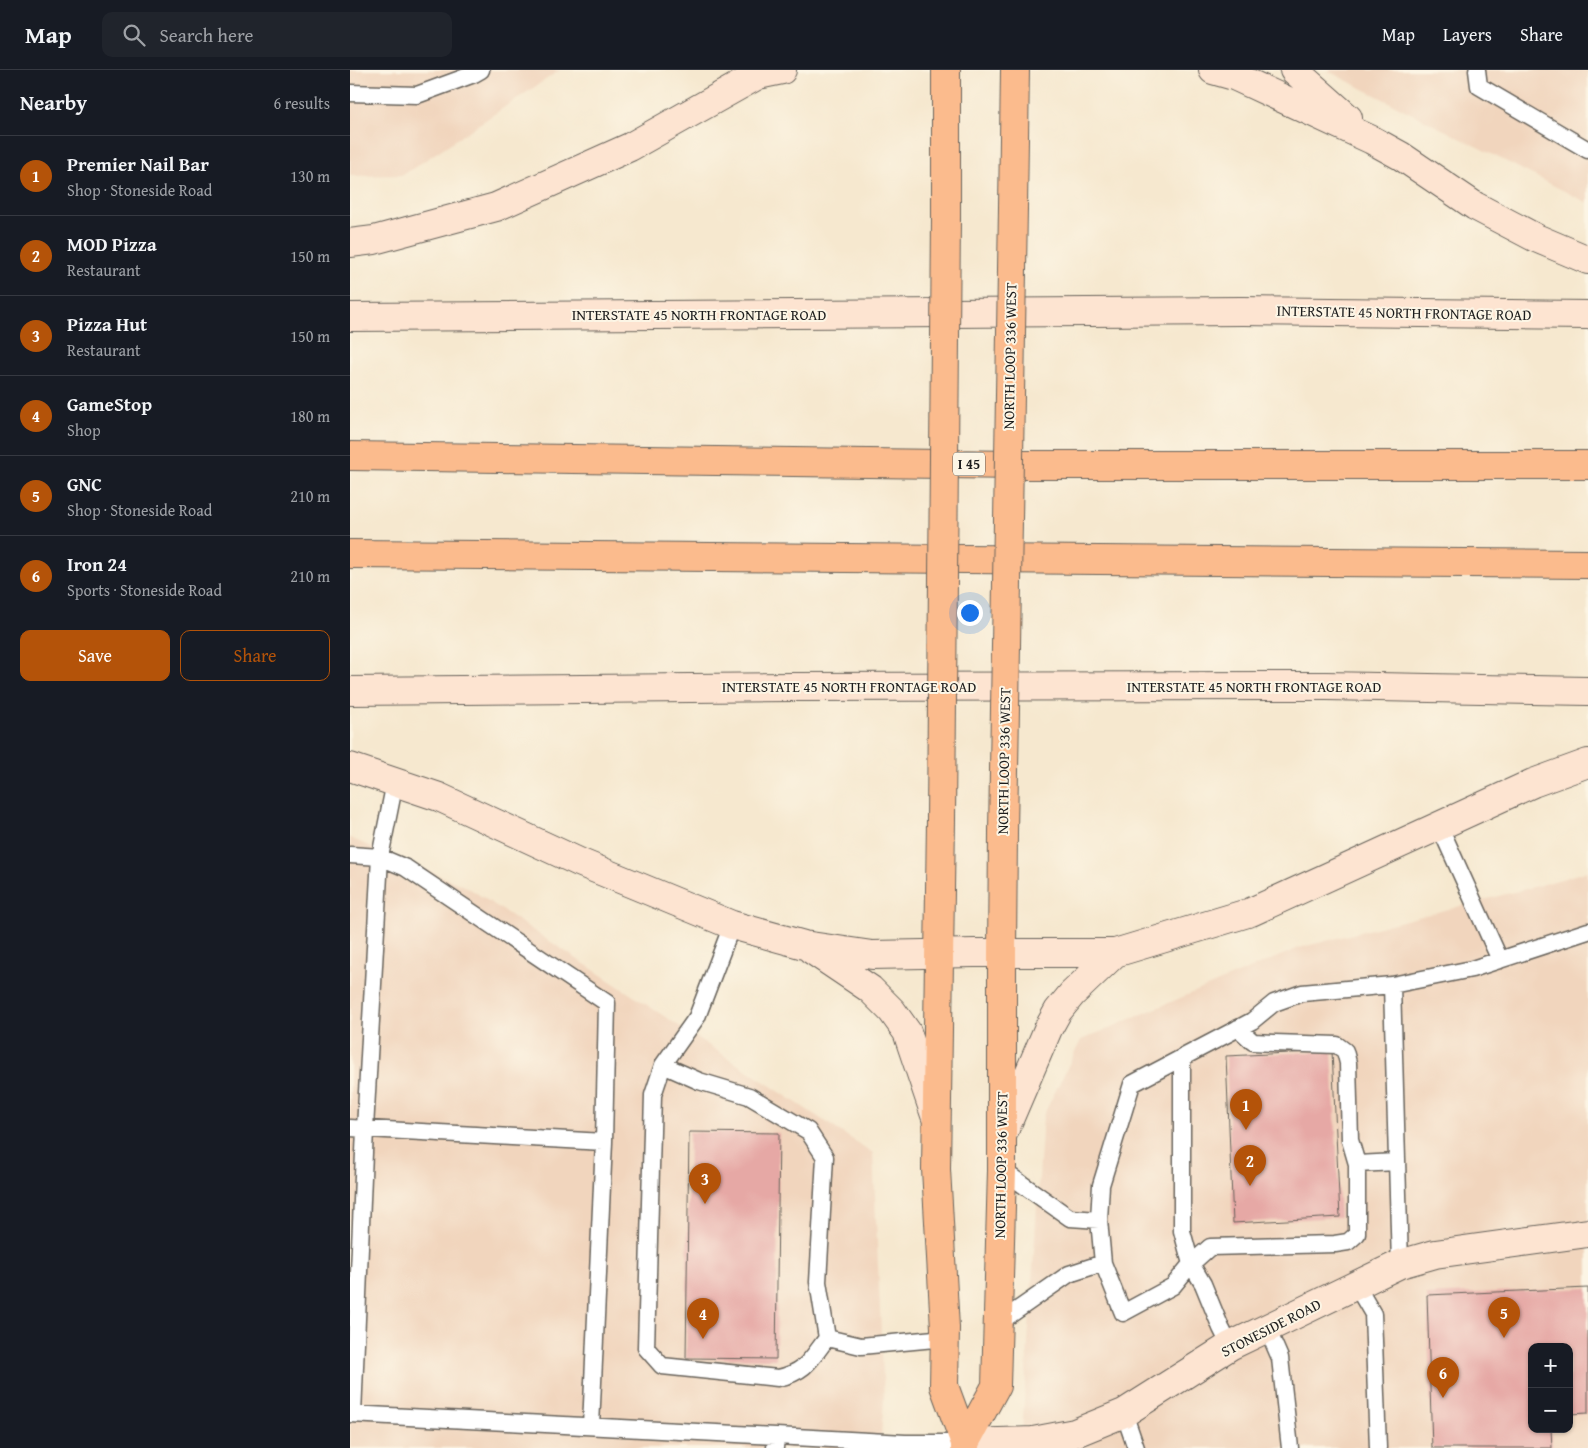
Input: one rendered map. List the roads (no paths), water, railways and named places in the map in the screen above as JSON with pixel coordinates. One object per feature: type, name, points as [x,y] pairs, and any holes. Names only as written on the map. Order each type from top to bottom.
[{"type":"main road","points":[[946,70],[940,954],[936,1169],[945,1338],[944,1386],[965,1446]]},
{"type":"main road","name":"NORTH LOOP 336 WEST","points":[[965,1446],[996,1386],[1002,1170],[1003,833],[1015,70]]},
{"type":"main road","points":[[1213,70],[1234,76],[1372,140],[1401,156],[1475,206],[1536,238],[1588,260]]},
{"type":"main road","points":[[1294,70],[1372,140]]},
{"type":"main road","points":[[350,243],[374,240],[496,207],[630,146],[769,72]]},
{"type":"main road","name":"INTERSTATE 45 NORTH FRONTAGE ROAD","points":[[350,316],[1243,311],[1588,315]]},
{"type":"main road","name":"I 45","points":[[350,456],[1019,465],[1588,465]]},
{"type":"main road","points":[[350,554],[1588,564]]},
{"type":"main road","name":"INTERSTATE 45 NORTH FRONTAGE ROAD","points":[[350,691],[794,687],[1326,686],[1588,691]]},
{"type":"main road","points":[[350,766],[439,798],[579,862],[732,925],[804,945],[872,955],[1115,953],[1251,912],[1533,783],[1588,763]]},
{"type":"main road","points":[[804,945],[870,989],[892,1012],[907,1032],[937,1120]]},
{"type":"main road","points":[[1002,1136],[1048,1029],[1058,1011],[1072,994],[1115,953]]},
{"type":"main road","name":"STONESIDE ROAD","points":[[965,1446],[1033,1441],[1074,1433],[1124,1414],[1230,1346],[1400,1264],[1444,1252],[1588,1233]]},
{"type":"lane","points":[[350,93],[417,95],[481,70]]},
{"type":"lane","points":[[1477,70],[1479,86],[1588,150]]},
{"type":"lane","points":[[395,782],[380,857],[357,1128],[352,1414],[591,1426],[776,1442],[905,1443],[965,1446]]},
{"type":"lane","points":[[1439,825],[1500,960]]},
{"type":"lane","points":[[350,855],[380,857],[406,868],[607,1002],[604,1142],[591,1426]]},
{"type":"lane","points":[[663,1065],[699,1081],[749,1096],[808,1132],[825,1157],[818,1282],[827,1338],[804,1367],[793,1375],[778,1378],[662,1366],[646,1348],[653,1095],[663,1065],[697,1018],[732,925]]},
{"type":"lane","points":[[1238,1028],[1253,1042],[1337,1045],[1345,1052],[1348,1063],[1350,1140],[1357,1164],[1357,1234],[1348,1242],[1326,1244],[1210,1247],[1191,1264],[1173,1286],[1123,1314],[1103,1263],[1099,1220],[1101,1185],[1132,1084],[1238,1028],[1252,1021],[1274,1004],[1302,993],[1392,985],[1472,969],[1588,931]]},
{"type":"lane","points":[[1392,985],[1400,1264]]},
{"type":"lane","points":[[1182,1058],[1182,1231],[1191,1264],[1203,1284],[1220,1328],[1230,1346]]},
{"type":"lane","points":[[357,1128],[604,1142]]},
{"type":"lane","points":[[1357,1164],[1396,1162]]},
{"type":"lane","points":[[1002,1170],[1070,1218],[1099,1220]]},
{"type":"lane","points":[[997,1324],[1069,1274],[1103,1263]]},
{"type":"lane","points":[[1356,1286],[1373,1314],[1378,1448]]},
{"type":"lane","points":[[1268,1328],[1280,1358],[1290,1448]]},
{"type":"lane","points":[[827,1338],[861,1346],[945,1338]]},
{"type":"lane","points":[[1124,1414],[1136,1448]]},
{"type":"place","name":"Premier Nail Bar","points":[[1246,1130]]},
{"type":"place","name":"MOD Pizza","points":[[1250,1186]]},
{"type":"place","name":"Pizza Hut","points":[[705,1204]]},
{"type":"place","name":"GNC","points":[[1504,1338]]},
{"type":"place","name":"GameStop","points":[[703,1339]]},
{"type":"place","name":"Iron 24","points":[[1443,1398]]}]
